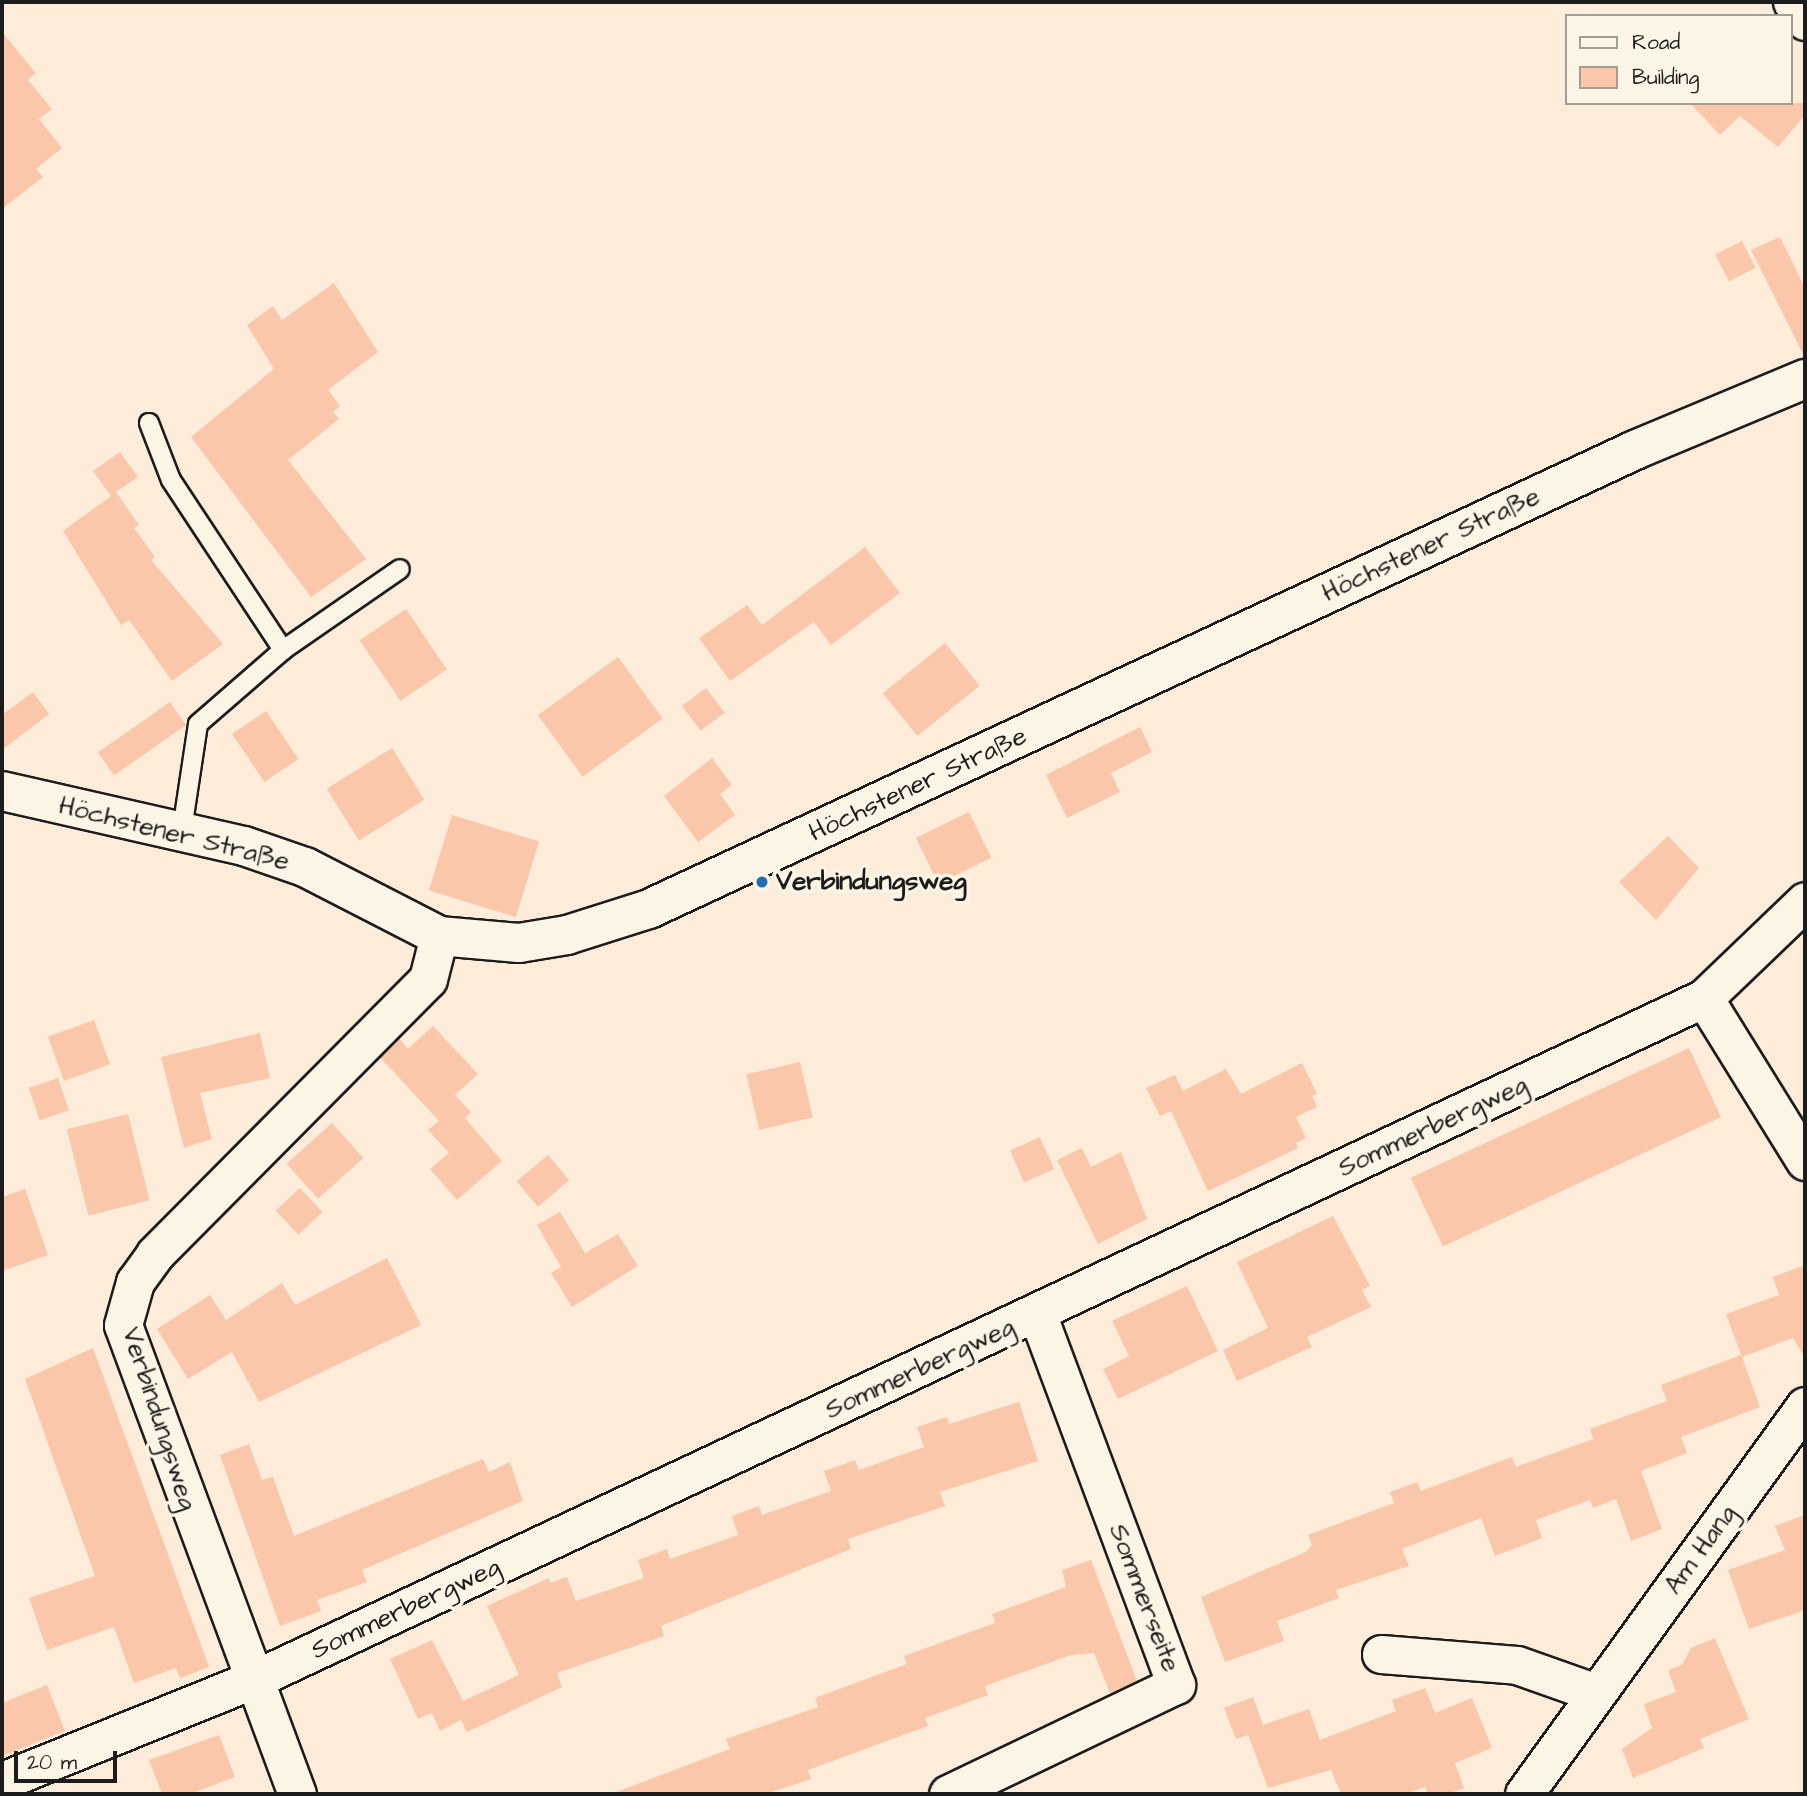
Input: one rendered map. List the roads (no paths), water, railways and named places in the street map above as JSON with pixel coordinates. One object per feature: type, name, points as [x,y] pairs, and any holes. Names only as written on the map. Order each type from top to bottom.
[{"type":"main road","name":"Höchstener Straße","points":[[2,791],[182,831],[305,867],[439,936],[519,943],[649,909],[1635,450],[1805,379]]},
{"type":"street","points":[[1792,2],[1805,21]]},
{"type":"street","name":"Sommerbergweg","points":[[2,1781],[257,1678],[1037,1314],[1704,998],[1805,901]]},
{"type":"street","name":"Verbindungsweg","points":[[296,1794],[257,1678],[123,1325],[135,1282],[155,1254],[428,979],[439,936]]},
{"type":"street","points":[[1704,998],[1805,1161]]},
{"type":"street","name":"Sommerseite","points":[[948,1794],[1176,1685],[1037,1314]]},
{"type":"street","name":"Am Hang","points":[[1524,1794],[1805,1406]]},
{"type":"street","points":[[1381,1654],[1517,1665],[1596,1693]]},
{"type":"lane","points":[[149,423],[171,480],[283,650]]},
{"type":"lane","points":[[182,831],[198,724],[283,650],[400,569]]},
{"type":"place","name":"Verbindungsweg","points":[[762,882]]}]
